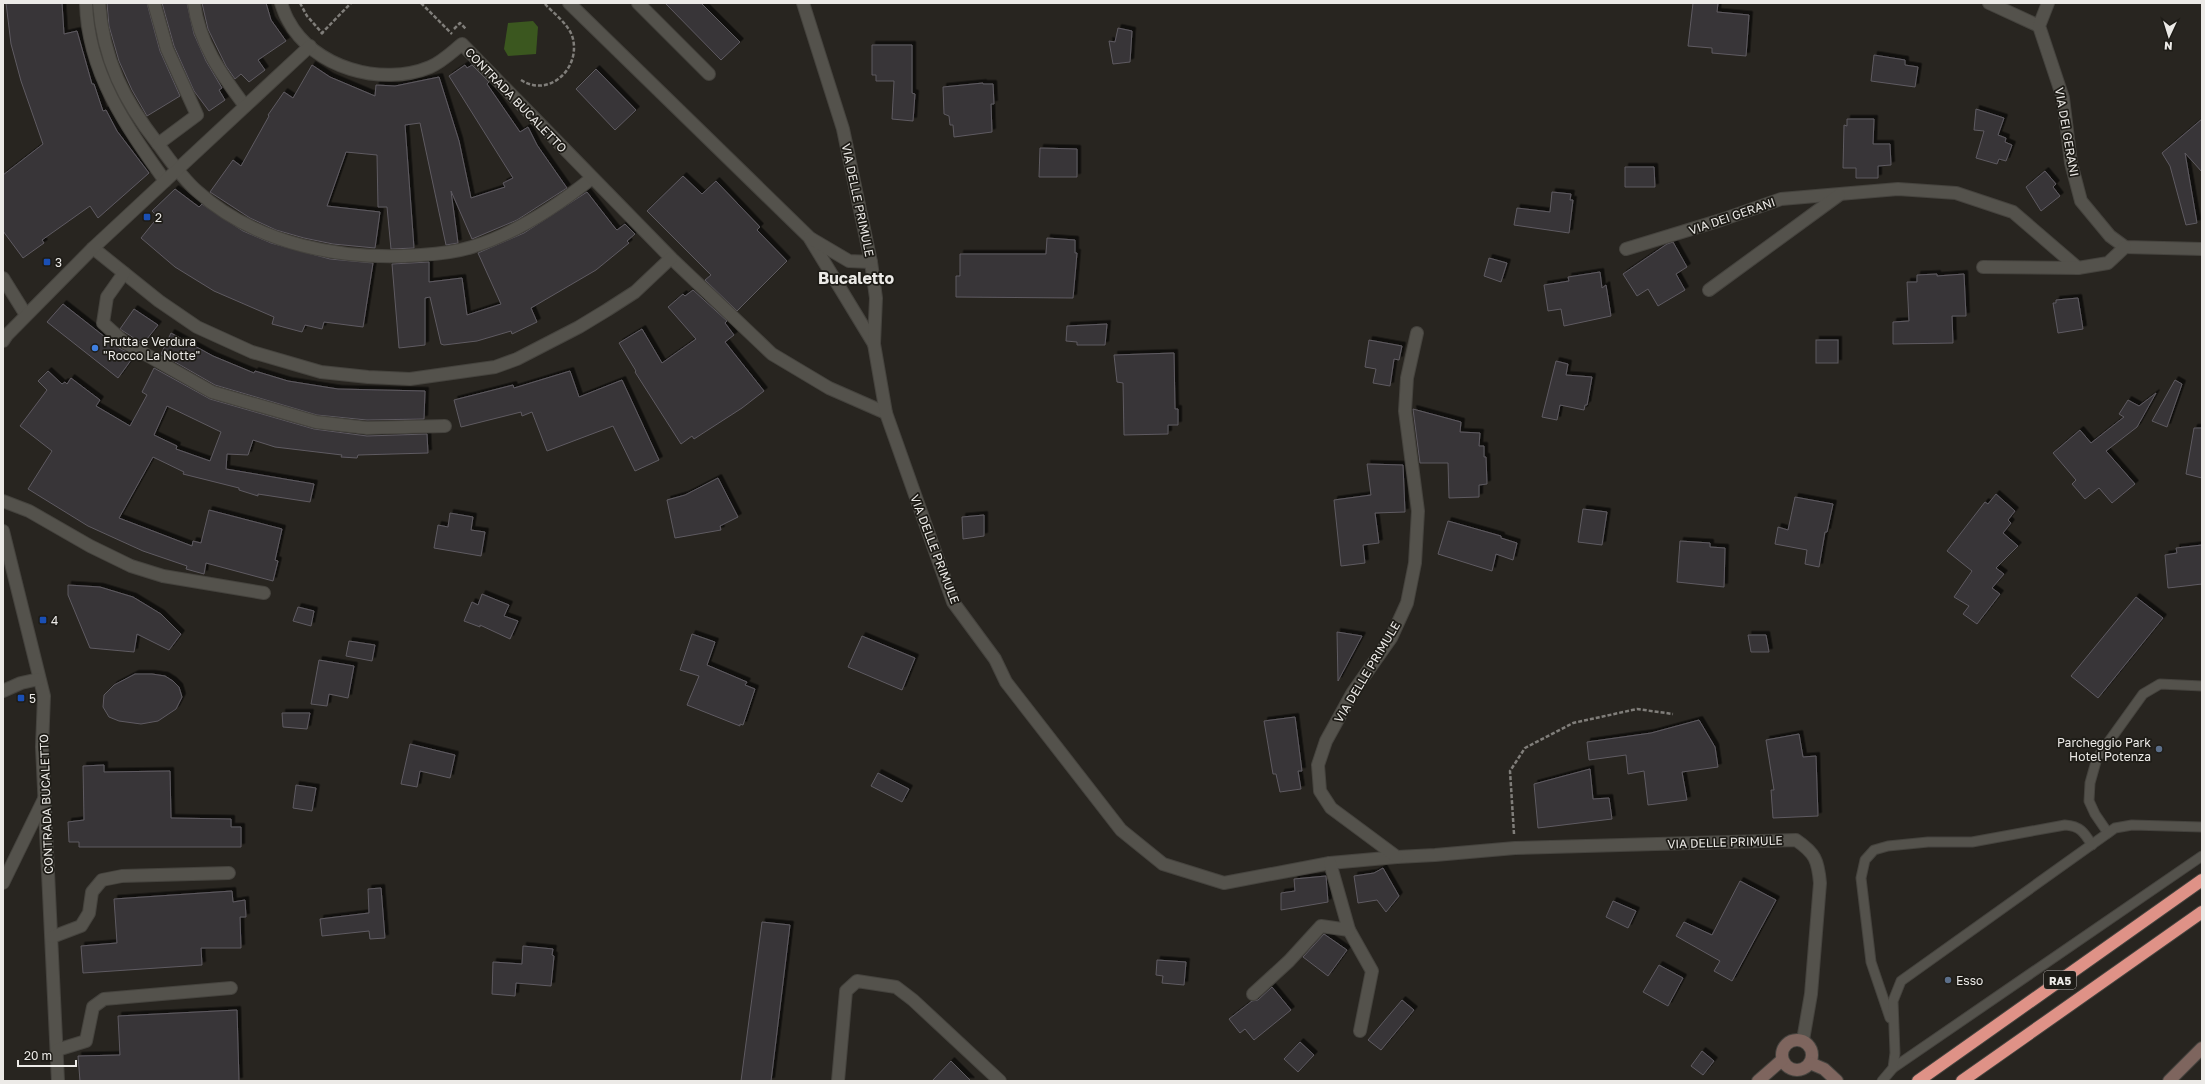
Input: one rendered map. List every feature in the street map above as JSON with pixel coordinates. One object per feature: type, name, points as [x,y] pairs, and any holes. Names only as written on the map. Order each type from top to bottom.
[{"type":"highway","name":"RA5","points":[[1918,1081],[2202,880]]},
{"type":"highway","name":"RA5","points":[[1962,1081],[2202,912]]},
{"type":"street","points":[[86,3],[86,18],[95,60],[109,96],[124,123],[165,181]]},
{"type":"street","points":[[99,3],[108,56],[122,90],[136,116],[177,170],[197,191],[218,207],[271,236],[323,251],[399,257],[470,248],[498,238],[534,220],[564,201],[592,178]]},
{"type":"street","points":[[154,3],[167,49],[197,115],[158,144]]},
{"type":"street","points":[[194,3],[197,23],[209,53],[245,106]]},
{"type":"street","name":"CONTRADA BUCALETTO","points":[[281,3],[288,20],[310,46],[337,64],[376,75],[412,73],[430,67],[443,60],[462,44],[671,258],[772,354],[829,388],[886,413]]},
{"type":"street","points":[[570,3],[808,237],[874,344]]},
{"type":"street","points":[[638,3],[709,74]]},
{"type":"street","name":"VIA DELLE PRIMULE","points":[[803,3],[843,129],[871,262],[876,298],[874,344],[886,413],[953,602],[995,659],[1006,682],[1121,830],[1163,864],[1224,883],[1330,863],[1515,848],[1796,840],[1811,850],[1819,865],[1820,883],[1811,994],[1803,1040]]},
{"type":"street","points":[[1990,3],[2039,26],[2048,3]]},
{"type":"street","name":"VIA DEI GERANI","points":[[2039,26],[2063,98],[2070,163],[2081,201],[2110,236],[2125,247]]},
{"type":"street","points":[[3,342],[7,335],[26,315],[93,248],[310,46]]},
{"type":"street","name":"VIA DEI GERANI","points":[[1626,249],[1721,220],[1781,199],[1898,189],[1956,193],[2013,212],[2078,268]]},
{"type":"street","points":[[1709,290],[1839,195]]},
{"type":"street","points":[[808,237],[849,261],[871,262]]},
{"type":"street","points":[[1983,267],[2078,268],[2108,263],[2125,247],[2202,249]]},
{"type":"street","points":[[93,248],[197,327],[252,352],[321,372],[368,377],[410,379],[494,367],[517,359],[579,327],[635,292],[671,258]]},
{"type":"street","points":[[124,273],[107,297],[103,323],[124,342],[212,392],[316,422],[366,428],[444,426]]},
{"type":"street","points":[[3,278],[26,315]]},
{"type":"street","name":"VIA DELLE PRIMULE","points":[[1397,857],[1331,808],[1320,791],[1318,765],[1326,741],[1353,692],[1391,638],[1407,603],[1415,563],[1418,511],[1405,411],[1407,378],[1417,333]]},
{"type":"street","points":[[3,501],[29,511],[90,546],[131,566],[163,576],[264,593]]},
{"type":"street","name":"CONTRADA BUCALETTO","points":[[3,531],[44,696],[42,747],[58,1081]]},
{"type":"street","points":[[3,691],[21,683],[39,679]]},
{"type":"street","points":[[3,883],[45,798]]},
{"type":"street","points":[[1330,863],[1349,930],[1372,971],[1360,1031]]},
{"type":"street","points":[[52,937],[82,926],[89,913],[92,892],[102,880],[122,876],[229,873]]},
{"type":"street","points":[[1253,994],[1289,961],[1321,926],[1349,930]]},
{"type":"street","points":[[838,1081],[846,991],[857,981],[896,987],[913,1000],[1000,1081]]},
{"type":"street","points":[[57,1050],[86,1041],[93,1008],[104,999],[231,988]]},
{"type":"street","points":[[1803,1040],[1809,1044],[1812,1050],[1810,1063],[1805,1068],[1792,1070],[1786,1066],[1782,1060],[1784,1046],[1789,1042],[1803,1040]]},
{"type":"street","points":[[2168,1081],[2202,1048]]},
{"type":"street","points":[[1758,1081],[1782,1060]]},
{"type":"street","points":[[1810,1063],[1824,1069],[1837,1081]]},
{"type":"lane","points":[[2108,833],[2089,801],[2090,783],[2097,758],[2143,694],[2160,684],[2202,686]]},
{"type":"lane","points":[[1893,1068],[1895,1029],[1893,1001],[1901,981],[2115,828],[2132,824],[2202,827]]},
{"type":"lane","points":[[1895,1029],[1871,962],[1866,921],[1861,878],[1865,860],[1874,850],[1888,846],[1928,842],[1972,842],[2065,825],[2076,826],[2084,831],[2092,845]]},
{"type":"lane","points":[[1882,1081],[1893,1068],[2202,856]]},
{"type":"path","points":[[300,3],[307,16],[326,38]]},
{"type":"path","points":[[310,46],[352,3]]},
{"type":"path","points":[[421,3],[462,44]]},
{"type":"path","points":[[516,76],[530,85],[540,86],[554,82],[564,76],[571,66],[575,52],[573,37],[567,28],[544,3]]},
{"type":"path","points":[[448,36],[460,23],[470,32]]},
{"type":"path","points":[[1515,848],[1510,771],[1525,748],[1573,723],[1637,709],[1673,714]]},
{"type":"green space","points":[[533,21],[538,27],[536,54],[508,56],[504,49],[508,23]]},
{"type":"building","points":[[6,3],[62,3],[64,34],[77,31],[92,84],[94,84],[103,111],[106,110],[117,131],[149,173],[98,218],[90,206],[42,240],[44,243],[23,258],[3,231],[3,175],[43,144],[21,81],[11,44]]},
{"type":"building","points":[[107,3],[147,3],[160,51],[180,96],[147,116],[132,90],[119,61],[109,26]]},
{"type":"building","points":[[162,3],[187,3],[194,34],[206,61],[222,88],[219,90],[225,100],[209,111],[194,91],[174,46]]},
{"type":"building","points":[[202,3],[266,3],[271,20],[286,41],[258,60],[265,70],[249,82],[241,74],[235,79],[226,66],[208,29]]},
{"type":"building","points":[[665,3],[701,3],[740,42],[721,60]]},
{"type":"building","points":[[1693,3],[1718,3],[1717,12],[1749,15],[1746,56],[1712,53],[1712,48],[1688,46]]},
{"type":"building","points":[[1118,28],[1132,31],[1130,62],[1113,64],[1109,41],[1115,42]]},
{"type":"building","points":[[872,45],[912,45],[912,93],[915,94],[913,121],[892,119],[894,81],[876,81],[876,75],[872,75]]},
{"type":"building","points":[[1874,55],[1905,60],[1905,65],[1918,67],[1915,87],[1871,81]]},
{"type":"building","points":[[312,65],[330,77],[375,96],[376,85],[395,86],[439,77],[459,141],[471,198],[505,187],[503,183],[513,178],[449,76],[465,65],[467,68],[472,65],[489,82],[487,84],[520,132],[528,127],[537,145],[567,188],[517,220],[472,239],[451,191],[458,243],[446,245],[420,123],[405,125],[414,248],[391,249],[387,207],[378,207],[377,155],[346,152],[327,206],[380,212],[375,248],[333,244],[304,238],[276,230],[250,218],[210,192],[233,160],[241,166],[269,116],[268,115],[284,92],[293,98]]},
{"type":"building","points":[[596,69],[636,110],[615,130],[576,89]]},
{"type":"building","points":[[983,83],[993,84],[994,104],[991,104],[992,132],[954,137],[953,125],[950,125],[949,116],[944,114],[943,87]]},
{"type":"building","points":[[1976,109],[2004,118],[1998,135],[2006,138],[2005,142],[2012,145],[2006,161],[1999,159],[1997,164],[1976,158],[1984,131],[1974,130]]},
{"type":"building","points":[[1847,119],[1874,119],[1873,144],[1890,144],[1891,165],[1878,166],[1878,178],[1856,178],[1856,168],[1843,168],[1844,125],[1847,126]]},
{"type":"building","points":[[2202,119],[2202,172],[2185,153],[2197,223],[2186,225],[2170,166],[2162,153]]},
{"type":"building","points":[[1040,148],[1077,149],[1077,177],[1039,177]]},
{"type":"building","points":[[1625,167],[1654,167],[1655,187],[1625,187]]},
{"type":"building","points":[[2045,171],[2056,184],[2053,187],[2060,196],[2041,211],[2026,187]]},
{"type":"building","points":[[683,176],[702,194],[716,181],[760,227],[757,230],[787,261],[737,311],[705,280],[711,275],[647,211]]},
{"type":"building","points":[[175,189],[199,207],[202,204],[243,231],[271,243],[330,259],[373,263],[363,327],[324,322],[322,329],[305,325],[302,332],[272,324],[274,317],[214,291],[175,267],[141,238],[158,217],[152,211]]},
{"type":"building","points":[[587,192],[617,230],[625,224],[635,234],[627,241],[629,243],[596,270],[531,308],[537,322],[512,334],[511,331],[477,341],[444,345],[441,344],[430,297],[425,298],[425,345],[399,348],[392,264],[429,262],[429,282],[462,278],[467,315],[501,304],[478,253],[524,233]]},
{"type":"building","points":[[1552,192],[1571,194],[1570,200],[1573,200],[1569,233],[1514,225],[1517,208],[1550,212]]},
{"type":"building","points":[[1047,238],[1075,240],[1075,253],[1077,253],[1073,298],[956,297],[956,276],[960,276],[960,254],[1046,254]]},
{"type":"building","points":[[1673,242],[1687,267],[1676,274],[1685,290],[1658,306],[1648,289],[1637,296],[1623,274],[1667,244]]},
{"type":"building","points":[[1489,258],[1507,263],[1501,282],[1484,276]]},
{"type":"building","points":[[1600,272],[1602,288],[1606,285],[1611,316],[1564,326],[1561,309],[1548,311],[1544,285],[1569,281],[1568,277]]},
{"type":"building","points":[[1937,274],[1937,276],[1964,274],[1966,316],[1952,316],[1953,343],[1893,344],[1893,322],[1909,321],[1907,282],[1917,282],[1917,275]]},
{"type":"building","points":[[693,290],[727,321],[725,323],[734,335],[725,342],[764,391],[742,408],[694,439],[692,436],[681,444],[635,372],[636,371],[619,343],[642,329],[662,363],[696,339],[668,307],[683,294],[685,296]]},
{"type":"building","points":[[2078,298],[2083,329],[2058,333],[2053,303],[2056,303],[2056,300]]},
{"type":"building","points":[[63,304],[119,348],[134,356],[118,378],[47,322]]},
{"type":"building","points":[[134,309],[158,325],[143,344],[120,329]]},
{"type":"building","points":[[1107,324],[1105,345],[1077,345],[1077,342],[1066,341],[1067,326]]},
{"type":"building","points":[[171,333],[213,356],[254,373],[255,371],[288,381],[338,389],[425,391],[424,419],[367,420],[317,415],[215,385],[161,354]]},
{"type":"building","points":[[1369,340],[1402,346],[1399,360],[1394,359],[1390,386],[1373,383],[1376,369],[1365,367]]},
{"type":"building","points":[[1816,340],[1838,340],[1838,363],[1816,363]]},
{"type":"building","points":[[1174,353],[1175,409],[1178,409],[1178,425],[1168,425],[1168,434],[1124,435],[1123,383],[1117,382],[1114,355]]},
{"type":"building","points":[[1556,361],[1568,364],[1566,375],[1592,377],[1587,405],[1585,405],[1584,410],[1560,405],[1557,420],[1542,417]]},
{"type":"building","points":[[154,368],[210,399],[314,429],[367,436],[427,434],[428,453],[358,455],[357,458],[341,457],[342,455],[275,447],[253,440],[248,455],[227,454],[226,469],[314,484],[310,502],[258,494],[258,496],[239,490],[239,488],[183,474],[184,472],[153,457],[119,518],[192,546],[193,541],[201,543],[209,510],[282,529],[275,560],[278,561],[273,581],[206,563],[204,574],[186,569],[187,566],[143,551],[88,526],[28,489],[52,451],[20,426],[47,390],[38,381],[48,371],[62,384],[65,382],[67,384],[71,378],[100,400],[96,406],[130,426],[147,395],[142,392]],"holes":[[[167,406],[221,432],[210,461],[176,449],[177,446],[154,435]]]},
{"type":"building","points":[[570,371],[579,397],[622,380],[659,460],[635,471],[613,426],[547,451],[532,412],[522,416],[521,412],[461,427],[454,400],[513,385],[514,388]]},
{"type":"building","points":[[2175,380],[2182,384],[2167,427],[2152,421]]},
{"type":"building","points":[[2156,393],[2137,427],[2106,451],[2135,484],[2112,503],[2099,488],[2085,499],[2072,484],[2076,480],[2053,453],[2080,430],[2091,443],[2124,417],[2119,414],[2128,400],[2139,406]]},
{"type":"building","points":[[1413,409],[1461,422],[1460,432],[1480,433],[1479,446],[1484,446],[1487,484],[1479,485],[1479,497],[1449,498],[1448,463],[1420,463]]},
{"type":"building","points":[[2194,428],[2202,428],[2202,478],[2186,474]]},
{"type":"building","points":[[1367,464],[1403,465],[1405,512],[1375,513],[1379,543],[1363,545],[1365,563],[1341,566],[1334,500],[1371,495]]},
{"type":"building","points":[[718,478],[738,517],[720,526],[721,530],[675,538],[667,500],[685,495]]},
{"type":"building","points":[[1996,494],[2015,511],[2008,520],[2011,523],[2003,533],[2018,546],[1996,568],[2004,574],[1992,588],[2000,594],[1977,624],[1963,614],[1969,606],[1954,597],[1972,571],[1947,551],[1985,502],[1988,504]]},
{"type":"building","points":[[1795,497],[1833,504],[1827,532],[1825,532],[1819,567],[1805,564],[1807,550],[1775,544],[1778,527],[1788,530]]},
{"type":"building","points":[[1583,509],[1607,512],[1602,545],[1578,542]]},
{"type":"building","points":[[450,513],[473,517],[471,530],[485,532],[481,556],[434,548],[438,525],[448,527]]},
{"type":"building","points":[[984,515],[984,536],[963,539],[962,517]]},
{"type":"building","points":[[1448,521],[1501,536],[1501,538],[1517,543],[1513,560],[1496,554],[1492,571],[1438,554]]},
{"type":"building","points":[[1680,541],[1710,543],[1710,547],[1725,548],[1724,587],[1677,582]]},
{"type":"building","points":[[2202,545],[2202,584],[2168,588],[2165,555],[2177,553],[2176,548]]},
{"type":"building","points":[[68,585],[100,587],[133,597],[161,614],[181,634],[169,650],[137,634],[134,652],[90,648],[68,595]]},
{"type":"building","points":[[482,594],[509,605],[504,616],[518,621],[510,639],[480,625],[480,627],[464,621],[472,602],[478,605]]},
{"type":"building","points":[[2136,597],[2163,618],[2098,698],[2071,676]]},
{"type":"building","points":[[298,607],[314,611],[311,626],[293,621]]},
{"type":"building","points":[[1337,632],[1362,636],[1338,681]]},
{"type":"building","points":[[692,634],[715,642],[707,665],[747,682],[745,685],[755,689],[743,725],[740,724],[740,726],[687,705],[699,676],[680,670]]},
{"type":"building","points":[[1748,635],[1766,635],[1769,652],[1751,652]]},
{"type":"building","points":[[862,636],[915,658],[902,690],[848,667]]},
{"type":"building","points":[[349,641],[375,645],[372,661],[346,656]]},
{"type":"building","points":[[319,660],[354,666],[348,698],[329,694],[327,706],[311,704]]},
{"type":"building","points":[[135,674],[165,676],[173,681],[179,687],[182,697],[176,709],[158,721],[141,724],[119,721],[109,717],[103,707],[104,695],[114,685]]},
{"type":"building","points":[[282,713],[310,713],[307,729],[283,727]]},
{"type":"building","points":[[1295,717],[1302,771],[1298,771],[1301,789],[1280,792],[1276,774],[1273,774],[1264,721]]},
{"type":"building","points":[[1699,720],[1715,747],[1718,767],[1682,772],[1687,800],[1648,805],[1644,771],[1628,774],[1626,755],[1589,760],[1587,742],[1651,733]]},
{"type":"building","points":[[1799,734],[1803,757],[1816,756],[1818,816],[1773,818],[1771,790],[1774,790],[1766,740]]},
{"type":"building","points":[[410,744],[455,755],[450,778],[420,771],[417,787],[401,784]]},
{"type":"building","points":[[104,765],[104,772],[170,771],[171,818],[231,819],[231,827],[241,827],[241,847],[79,847],[79,842],[69,842],[68,822],[84,820],[83,766]]},
{"type":"building","points":[[1590,769],[1593,799],[1609,798],[1612,819],[1538,828],[1534,784]]},
{"type":"building","points":[[878,773],[909,789],[902,802],[871,786]]},
{"type":"building","points":[[296,785],[316,788],[312,811],[293,808]]},
{"type":"building","points":[[1383,868],[1399,896],[1386,912],[1377,900],[1358,903],[1354,876],[1374,873]]},
{"type":"building","points":[[1326,876],[1328,902],[1281,910],[1281,893],[1295,891],[1294,879]]},
{"type":"building","points":[[1740,881],[1776,900],[1732,981],[1714,971],[1720,961],[1676,936],[1684,922],[1712,935]]},
{"type":"building","points":[[381,888],[385,938],[370,939],[369,931],[322,936],[320,919],[369,913],[368,889]]},
{"type":"building","points":[[232,891],[233,902],[245,900],[246,917],[240,917],[241,948],[201,948],[202,965],[83,973],[81,946],[117,943],[114,899]]},
{"type":"building","points":[[1613,901],[1636,911],[1628,928],[1606,917]]},
{"type":"building","points":[[762,922],[790,925],[771,1081],[741,1081]]},
{"type":"building","points":[[1324,934],[1347,950],[1328,976],[1303,957]]},
{"type":"building","points":[[523,946],[553,949],[552,955],[554,956],[551,986],[516,983],[515,996],[492,994],[493,962],[522,964]]},
{"type":"building","points":[[1157,960],[1186,962],[1184,985],[1162,983],[1163,976],[1156,975]]},
{"type":"building","points":[[1659,965],[1683,978],[1668,1006],[1643,992]]},
{"type":"building","points":[[1272,987],[1291,1010],[1254,1040],[1245,1029],[1240,1033],[1229,1019],[1252,1001],[1258,1000]]},
{"type":"building","points":[[1402,1000],[1414,1010],[1381,1050],[1368,1040]]},
{"type":"building","points":[[237,1010],[239,1081],[80,1081],[78,1056],[120,1055],[118,1016]]},
{"type":"building","points":[[1300,1042],[1314,1055],[1298,1072],[1284,1059]]},
{"type":"building","points":[[1702,1051],[1714,1061],[1703,1075],[1691,1066]]},
{"type":"building","points":[[951,1061],[971,1081],[932,1081]]},
{"type":"place","name":"2","points":[[147,217]]},
{"type":"place","name":"3","points":[[47,262]]},
{"type":"place","name":"Frutta e Verdura \"Rocco La Notte\"","points":[[95,348]]},
{"type":"place","name":"4","points":[[43,620]]},
{"type":"place","name":"5","points":[[21,698]]},
{"type":"place","name":"Parcheggio Park Hotel Potenza","points":[[2159,749]]},
{"type":"place","name":"Esso","points":[[1948,980]]},
{"type":"district","name":"Bucaletto","points":[[856,278]]}]
